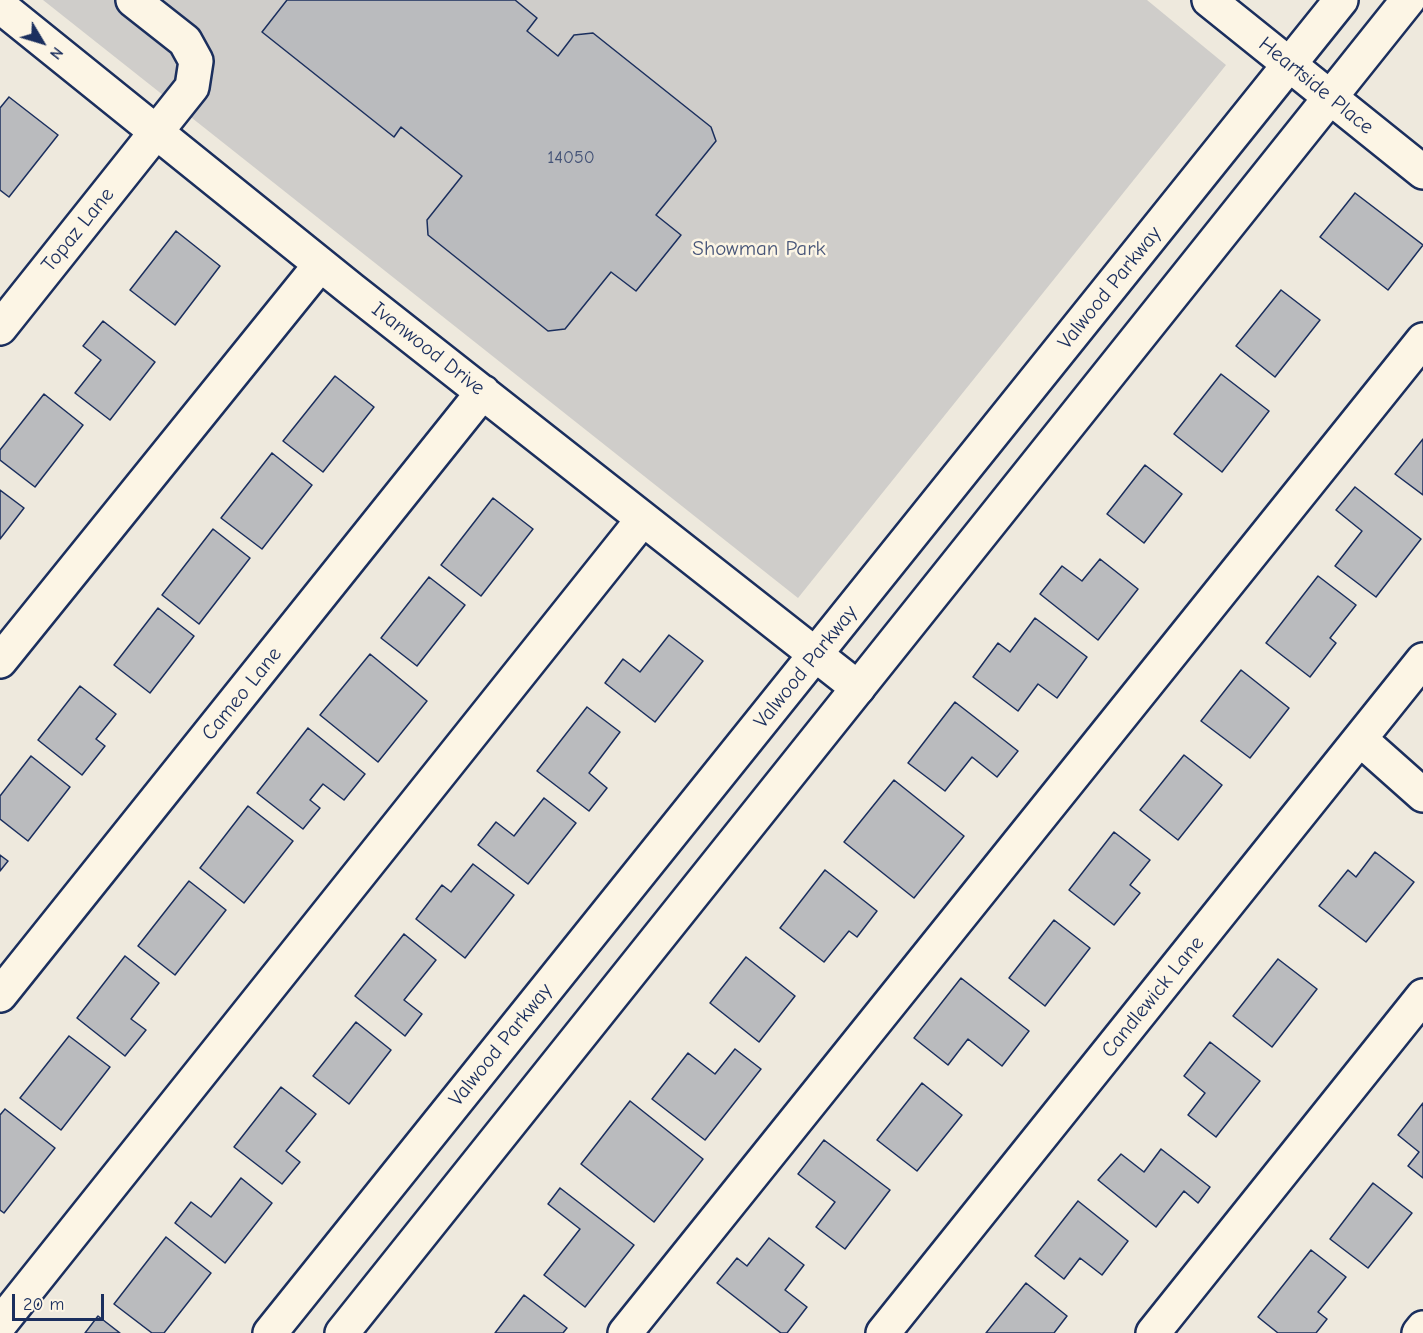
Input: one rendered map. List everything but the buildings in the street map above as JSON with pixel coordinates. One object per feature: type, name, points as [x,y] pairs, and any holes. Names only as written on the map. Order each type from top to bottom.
[{"type":"main road","name":"Topaz Lane","points":[[0,328],[192,87],[196,61],[185,42],[133,0]]},
{"type":"main road","name":"Heartside Place","points":[[1209,0],[1423,172]]},
{"type":"main road","name":"Valwood Parkway","points":[[270,1333],[1341,0]]},
{"type":"main road","points":[[342,1333],[1408,0]]},
{"type":"main road","name":"Ivanwood Drive","points":[[0,6],[320,265],[858,688]]},
{"type":"main road","points":[[0,661],[320,265]]},
{"type":"main road","points":[[625,1333],[1423,340]]},
{"type":"main road","name":"Cameo Lane","points":[[0,995],[483,392]]},
{"type":"main road","points":[[0,1324],[643,519]]},
{"type":"main road","name":"Candlewick Lane","points":[[883,1333],[1423,660]]},
{"type":"main road","points":[[1360,739],[1423,795]]},
{"type":"main road","points":[[1153,1333],[1423,996]]},
{"type":"main road","points":[[1419,1333],[1423,1328]]},
{"type":"green space","name":"Showman Park","points":[[43,0],[1147,0],[1226,65],[798,598]]}]
